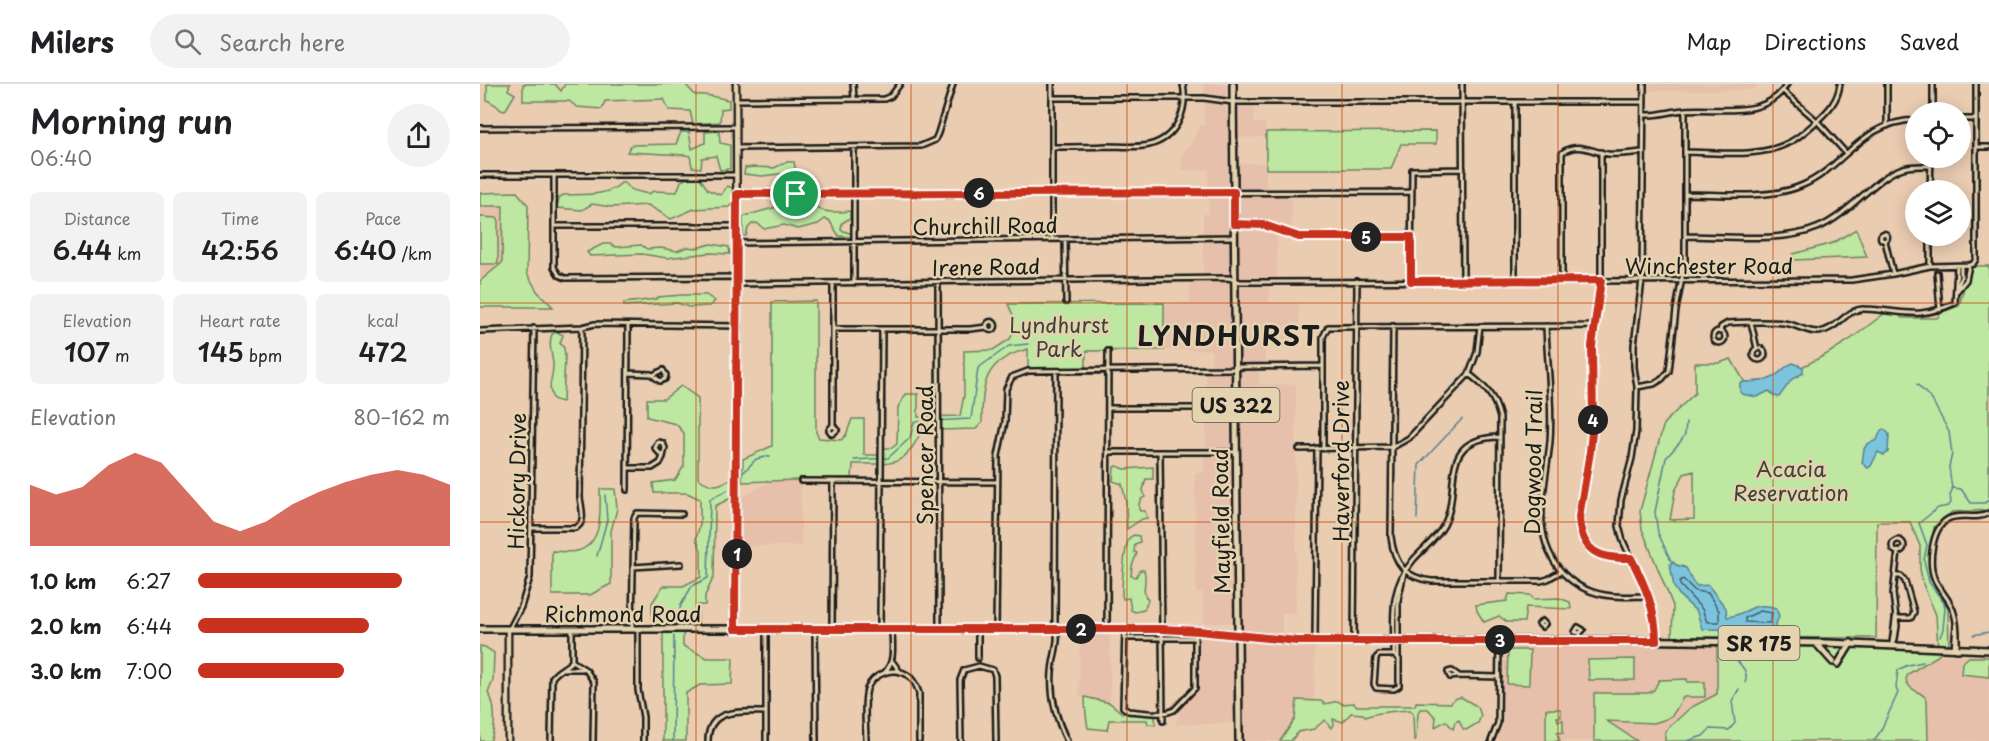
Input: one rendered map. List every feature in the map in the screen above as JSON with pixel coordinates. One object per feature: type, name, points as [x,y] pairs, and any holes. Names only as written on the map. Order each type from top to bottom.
[{"type":"main road","name":"Mayfield Road","points":[[1233,84],[1239,741]]},
{"type":"main road","name":"Richmond Road","points":[[480,629],[1161,629],[1315,642],[1580,637],[1656,641],[1851,643],[1989,650]]},
{"type":"main road","points":[[1816,643],[1835,663],[1851,643]]},
{"type":"street","points":[[735,629],[736,84]]},
{"type":"street","points":[[853,84],[854,99]]},
{"type":"street","points":[[736,100],[884,99],[891,96],[900,84]]},
{"type":"street","points":[[736,148],[921,146],[929,144],[938,133],[953,84]]},
{"type":"street","points":[[1052,84],[1052,239]]},
{"type":"street","points":[[1052,147],[1150,145],[1162,140],[1172,132],[1182,115],[1185,98],[1183,84]]},
{"type":"street","points":[[1462,84],[1462,280]]},
{"type":"street","points":[[1644,84],[1642,280],[1634,345],[1637,387],[1636,431],[1619,508],[1619,526],[1623,541],[1649,596],[1655,618],[1656,641]]},
{"type":"street","points":[[1644,115],[1652,116],[1685,110],[1747,109],[1765,103],[1783,91],[1787,84]]},
{"type":"street","points":[[1685,152],[1757,152],[1789,143],[1817,121],[1833,104],[1840,84]]},
{"type":"street","points":[[1887,84],[1887,126]]},
{"type":"street","points":[[1933,84],[1933,102]]},
{"type":"street","points":[[1957,289],[1966,280],[1969,265],[1976,260],[1976,84]]},
{"type":"street","points":[[1783,91],[1817,121],[1845,152]]},
{"type":"street","points":[[1052,98],[1185,98],[1233,102],[1644,102]]},
{"type":"street","points":[[1515,102],[1515,280]]},
{"type":"street","points":[[1637,387],[1654,384],[1668,371],[1685,262],[1685,110]]},
{"type":"street","points":[[1971,119],[1976,119]]},
{"type":"street","points":[[1685,194],[1773,194],[1789,191],[1819,176],[1865,137],[1887,126],[1905,122]]},
{"type":"street","points":[[480,128],[736,127]]},
{"type":"street","points":[[854,147],[854,283]]},
{"type":"street","points":[[1977,147],[1989,147]]},
{"type":"street","points":[[1562,280],[1561,158],[1565,151],[1588,148],[1609,154],[1642,152]]},
{"type":"street","points":[[1601,152],[1601,280],[1593,326],[1591,360],[1593,422],[1579,517],[1580,530],[1586,544],[1594,551],[1613,558],[1631,558]]},
{"type":"street","points":[[1685,236],[1784,236],[1804,232],[1827,224],[1893,172],[1905,168]]},
{"type":"street","points":[[1411,281],[1412,170],[1462,169]]},
{"type":"street","points":[[480,175],[737,175]]},
{"type":"street","points":[[554,175],[554,267],[559,275],[565,278],[737,277]]},
{"type":"street","points":[[737,194],[1411,192]]},
{"type":"street","points":[[1234,224],[1264,225],[1299,237],[1411,237]]},
{"type":"street","points":[[554,226],[737,226]]},
{"type":"street","name":"Churchill Road","points":[[737,243],[1234,237]]},
{"type":"street","points":[[1065,239],[1066,302]]},
{"type":"street","points":[[1885,241],[1893,274]]},
{"type":"street","points":[[1930,246],[1930,266]]},
{"type":"street","name":"Winchester Road","points":[[1234,280],[1249,282],[1852,280],[1930,266],[1969,265]]},
{"type":"street","points":[[1720,332],[1721,327],[1725,324],[1751,322],[1784,323],[1817,332],[1832,327],[1858,309],[1927,314],[1955,303],[1959,266]]},
{"type":"street","points":[[1937,273],[1940,310]]},
{"type":"street","name":"Irene Road","points":[[737,284],[1234,280]]},
{"type":"street","name":"Haverford Drive","points":[[1354,642],[1357,281]]},
{"type":"street","name":"Spencer Road","points":[[938,282],[939,629]]},
{"type":"street","points":[[833,283],[833,425]]},
{"type":"street","points":[[1751,322],[1757,349]]},
{"type":"street","points":[[480,331],[582,327],[595,324],[737,326]]},
{"type":"street","points":[[627,490],[628,326]]},
{"type":"street","points":[[1393,326],[1392,545],[1395,557],[1404,572],[1425,580],[1499,581],[1541,581],[1560,572]]},
{"type":"street","points":[[1299,449],[1392,447],[1409,438],[1460,386],[1468,374],[1477,352],[1480,326]]},
{"type":"street","name":"Dogwood Trail","points":[[1546,326],[1550,439],[1542,522],[1546,547],[1560,572],[1592,592],[1614,596],[1649,596]]},
{"type":"street","points":[[1323,448],[1323,337],[1328,327],[1593,326]]},
{"type":"street","points":[[531,528],[575,528],[583,522],[580,497],[582,327]]},
{"type":"street","points":[[834,328],[987,327]]},
{"type":"street","name":"Hickory Drive","points":[[508,629],[516,619],[527,592],[530,576],[534,328]]},
{"type":"street","points":[[880,629],[882,329]]},
{"type":"street","points":[[1107,629],[1108,351]]},
{"type":"street","points":[[996,629],[998,456],[1005,422],[1005,389],[1016,374],[1056,370],[1323,366]]},
{"type":"street","points":[[1056,370],[1054,625],[1058,634],[1051,685],[1056,714],[1067,741]]},
{"type":"street","points":[[628,373],[653,375]]},
{"type":"street","points":[[1468,374],[1484,385],[1497,405],[1500,418],[1499,581]]},
{"type":"street","points":[[1108,408],[1236,408]]},
{"type":"street","points":[[1396,656],[1379,655],[1376,658],[1374,684],[1376,688],[1398,687],[1396,641],[1398,600],[1404,572],[1444,525],[1452,498],[1453,473],[1457,458],[1472,442],[1482,438],[1500,437]]},
{"type":"street","points":[[627,468],[652,468],[660,463],[663,457],[665,447],[663,443],[658,442],[655,448],[663,457]]},
{"type":"street","points":[[1315,642],[1317,448]]},
{"type":"street","points":[[1108,452],[1236,452]]},
{"type":"street","points":[[1160,452],[1163,721]]},
{"type":"street","points":[[801,482],[997,482]]},
{"type":"street","points":[[832,629],[833,482]]},
{"type":"street","points":[[643,741],[635,629],[634,518],[637,513],[682,514]]},
{"type":"street","points":[[1955,650],[1958,628],[1951,604],[1936,582],[1933,573],[1935,537],[1939,528],[1949,519],[1957,516],[1980,517],[1989,513]]},
{"type":"street","points":[[1892,645],[1896,633],[1893,594],[1897,576],[1898,552]]},
{"type":"street","points":[[633,567],[681,564]]},
{"type":"street","points":[[1895,618],[1911,618],[1914,612],[1905,581],[1897,576]]},
{"type":"street","points":[[508,629],[508,741]]},
{"type":"street","points":[[572,629],[572,661]]},
{"type":"street","points":[[766,629],[766,741]]},
{"type":"street","points":[[815,629],[816,741]]},
{"type":"street","points":[[867,741],[867,690],[874,678],[890,666],[892,629]]},
{"type":"street","points":[[978,629],[978,658],[984,666]]},
{"type":"street","points":[[1125,629],[1124,706],[1128,711],[1162,712],[1174,710],[1195,688],[1195,631]]},
{"type":"street","points":[[1125,638],[1195,638]]},
{"type":"street","points":[[1491,741],[1498,723],[1499,640]]},
{"type":"street","points":[[972,666],[978,658]]},
{"type":"street","points":[[892,659],[901,673],[911,678],[919,693],[919,741]]},
{"type":"street","points":[[551,741],[551,685],[556,672],[572,661]]},
{"type":"street","points":[[572,661],[592,677],[594,682],[593,741]]},
{"type":"street","points":[[961,741],[960,680],[964,670],[972,666],[984,666],[993,670],[995,676],[996,741]]},
{"type":"street","points":[[562,669],[583,669]]},
{"type":"street","points":[[882,673],[901,673]]},
{"type":"street","points":[[1459,676],[1499,677]]},
{"type":"street","points":[[708,741],[708,733],[712,724],[723,714],[766,712]]},
{"type":"shaded area","points":[[1204,84],[1233,84],[1234,102],[1254,102],[1254,123],[1265,123],[1266,137],[1234,138],[1233,102],[1204,98]]},
{"type":"shaded area","points":[[1648,84],[1756,84],[1754,90],[1648,91]]},
{"type":"shaded area","points":[[1204,102],[1220,104],[1227,108],[1228,189],[1209,189],[1208,170],[1182,170],[1182,153],[1192,142],[1200,125],[1204,125]]},
{"type":"shaded area","points":[[1234,163],[1266,163],[1266,192],[1291,192],[1292,235],[1277,230],[1277,282],[1270,282],[1269,303],[1299,303],[1299,339],[1265,340],[1265,366],[1259,366],[1259,385],[1296,384],[1296,613],[1282,613],[1282,637],[1247,633],[1242,628],[1240,473],[1237,473],[1237,517],[1231,517],[1232,623],[1204,623],[1203,593],[1196,593],[1195,473],[1204,472],[1206,369],[1211,369],[1211,350],[1164,350],[1164,303],[1190,303],[1190,279],[1203,278],[1203,214],[1209,214],[1209,192],[1234,192]]},
{"type":"shaded area","points":[[503,205],[502,264],[480,281],[480,206]]},
{"type":"shaded area","points":[[781,475],[801,477],[801,546],[742,546],[742,497]]},
{"type":"shaded area","points":[[1080,629],[1110,629],[1110,703],[1079,696]]},
{"type":"shaded area","points":[[1199,631],[1315,641],[1314,706],[1295,719],[1284,741],[1239,741],[1238,723],[1175,725],[1184,702],[1199,690]]},
{"type":"shaded area","points":[[1501,645],[1717,646],[1718,711],[1671,741],[1637,741],[1594,720],[1594,741],[1494,741],[1500,724]]},
{"type":"shaded area","points":[[1939,655],[1989,655],[1989,741],[1928,741],[1926,700],[1909,688],[1906,679],[1908,674]]},
{"type":"green space","points":[[487,84],[510,84],[508,90],[515,94],[505,111],[487,100]]},
{"type":"green space","points":[[523,84],[555,84],[561,91],[565,84],[685,84],[695,95],[708,95],[729,100],[729,108],[721,109],[720,122],[693,124],[690,111],[669,110],[664,99],[605,101],[602,109],[577,107],[569,101],[523,101]]},
{"type":"green space","points":[[719,131],[720,143],[730,145],[730,169],[720,170],[716,156],[702,158],[701,168],[692,167],[690,156],[627,152],[631,145],[676,144],[681,132],[689,132],[692,149],[705,143],[705,132]]},
{"type":"green space","points":[[1436,131],[1436,144],[1401,144],[1391,169],[1266,169],[1266,132]]},
{"type":"green space","points":[[787,162],[794,162],[796,172],[762,176],[744,174],[745,168],[774,168]]},
{"type":"green space","points":[[688,178],[700,178],[708,190],[721,195],[727,186],[733,188],[734,202],[729,207],[694,209],[671,219],[648,205],[611,207],[592,204],[582,210],[557,208],[559,198],[563,195],[602,193],[621,183],[632,190],[648,194],[654,191],[677,192],[681,181]]},
{"type":"green space","points":[[517,192],[528,205],[527,273],[537,291],[553,307],[480,307],[480,281],[502,263],[503,206],[480,206],[480,193]]},
{"type":"green space","points":[[780,206],[793,207],[802,212],[817,208],[829,212],[850,211],[850,218],[842,223],[841,230],[852,234],[851,237],[839,236],[829,220],[825,219],[818,224],[798,229],[784,225],[764,229],[757,223],[752,224],[746,236],[743,236],[745,216]]},
{"type":"green space","points":[[480,217],[498,218],[498,264],[480,264]]},
{"type":"green space","points":[[1856,229],[1867,257],[1794,260],[1793,254],[1833,243]]},
{"type":"green space","points":[[603,244],[616,247],[641,245],[647,249],[661,248],[677,251],[687,247],[696,248],[711,244],[729,247],[730,254],[709,253],[667,258],[642,254],[590,256],[587,252]]},
{"type":"green space","name":"Acacia Reservation","points":[[1970,266],[1989,266],[1989,510],[1952,512],[1934,527],[1929,565],[1936,587],[1948,608],[1949,649],[1941,649],[1939,655],[1908,674],[1906,679],[1912,689],[1922,694],[1927,700],[1928,741],[1665,741],[1665,731],[1690,708],[1717,694],[1717,642],[1938,648],[1936,615],[1923,584],[1920,569],[1920,546],[1910,522],[1877,522],[1876,638],[1672,637],[1673,606],[1642,529],[1640,511],[1664,423],[1695,393],[1695,363],[1719,363],[1731,359],[1747,386],[1765,386],[1827,354],[1885,313],[1898,314],[1902,318],[1937,318],[1942,312],[1959,306]],"holes":[[[1694,471],[1694,519],[1670,520],[1675,491],[1684,474]],[[1673,562],[1684,567],[1693,582],[1694,609],[1680,596]]]},
{"type":"green space","points":[[682,295],[706,295],[715,301],[710,306],[689,307],[677,303],[624,306],[624,303]]},
{"type":"green space","name":"Lyndhurst Park","points":[[816,301],[816,432],[819,438],[841,440],[846,435],[852,419],[864,419],[864,455],[881,455],[881,448],[892,448],[897,444],[898,407],[906,394],[918,394],[918,417],[960,416],[964,395],[964,351],[993,350],[1010,339],[1014,331],[1014,317],[1008,304],[1164,303],[1164,350],[1086,351],[1086,368],[1028,368],[1028,349],[1002,360],[988,375],[983,396],[982,423],[976,429],[939,430],[939,425],[924,426],[911,450],[904,456],[889,463],[853,464],[852,478],[742,482],[743,459],[772,446],[772,302]]},
{"type":"green space","points":[[557,332],[563,335],[560,343],[564,348],[565,356],[563,401],[561,402],[553,399],[550,389],[553,364],[550,342],[552,334]]},
{"type":"green space","points":[[681,386],[698,398],[698,478],[709,484],[718,485],[737,476],[737,495],[715,506],[714,576],[705,596],[705,605],[698,605],[698,629],[683,629],[683,646],[707,658],[733,658],[732,684],[700,685],[686,693],[686,741],[663,741],[663,629],[652,629],[652,603],[663,586],[683,586],[701,577],[701,550],[696,539],[700,524],[700,499],[687,493],[654,493],[653,483],[675,480],[684,466],[684,433],[676,424],[647,417],[647,399],[664,399]]},
{"type":"green space","points":[[1114,467],[1125,469],[1153,467],[1153,479],[1146,479],[1143,490],[1145,497],[1139,505],[1140,511],[1145,511],[1147,518],[1127,529],[1126,502],[1122,484],[1113,481]]},
{"type":"green space","points":[[600,489],[615,489],[617,509],[611,531],[611,584],[590,595],[552,595],[552,551],[577,551],[592,541],[599,525]]},
{"type":"green space","points":[[1139,536],[1140,542],[1135,544],[1134,552],[1137,553],[1131,576],[1136,577],[1140,570],[1144,570],[1145,593],[1148,600],[1144,610],[1135,612],[1131,610],[1129,598],[1123,599],[1122,595],[1126,548],[1130,537]]},
{"type":"green space","points":[[1509,594],[1530,595],[1534,599],[1559,598],[1570,602],[1571,609],[1526,607],[1524,622],[1507,622],[1499,616],[1484,622],[1476,605],[1507,601]]},
{"type":"green space","points":[[480,646],[494,653],[493,680],[488,693],[493,703],[494,717],[490,741],[480,741]]},
{"type":"green space","points":[[1508,650],[1530,650],[1529,685],[1507,684]]},
{"type":"green space","points":[[1969,657],[1989,657],[1989,677],[1961,674],[1962,663]]},
{"type":"green space","points":[[1635,659],[1635,680],[1589,680],[1588,660]]},
{"type":"green space","points":[[1687,679],[1687,682],[1705,682],[1705,697],[1683,697],[1671,716],[1654,723],[1607,721],[1637,741],[1594,741],[1594,693],[1649,693],[1654,690],[1659,680]]},
{"type":"green space","points":[[1085,697],[1110,703],[1122,713],[1155,715],[1155,725],[1148,724],[1147,720],[1109,720],[1107,730],[1088,728]]},
{"type":"green space","points":[[1461,697],[1478,707],[1481,716],[1478,723],[1466,730],[1463,729],[1459,720],[1455,722],[1453,729],[1446,721],[1435,727],[1436,718],[1428,709],[1420,709],[1414,741],[1413,713],[1410,710],[1366,717],[1363,714],[1351,713],[1343,722],[1333,719],[1334,725],[1331,728],[1325,720],[1314,729],[1298,732],[1291,741],[1280,741],[1295,719],[1297,700],[1321,701],[1325,704],[1338,701],[1342,704],[1354,703],[1357,706],[1415,706],[1416,702],[1451,703],[1454,699]]},
{"type":"green space","points":[[1546,709],[1560,709],[1561,717],[1557,717],[1558,721],[1563,720],[1563,733],[1557,732],[1560,741],[1546,741]]},
{"type":"water","points":[[1793,363],[1803,367],[1803,373],[1792,379],[1779,397],[1769,391],[1757,397],[1740,392],[1740,383],[1769,379]]},
{"type":"water","points":[[1884,429],[1889,434],[1888,452],[1884,455],[1878,452],[1868,468],[1862,463],[1864,449],[1867,444],[1877,440],[1881,430]]},
{"type":"water","points":[[1673,562],[1686,568],[1697,586],[1708,585],[1726,608],[1727,617],[1755,607],[1776,608],[1779,616],[1774,630],[1702,629],[1697,612],[1674,587],[1670,564]]},
{"type":"waterway","points":[[854,460],[888,458],[910,438],[914,422],[971,419],[978,368],[1009,346],[1028,344]]},
{"type":"waterway","points":[[1917,384],[1932,400],[1949,432],[1952,454],[1949,467],[1952,489]]},
{"type":"waterway","points":[[1417,519],[1419,465],[1462,419]]},
{"type":"waterway","points":[[1672,563],[1658,533],[1655,512],[1666,458],[1685,434],[1686,422]]},
{"type":"waterway","points":[[744,472],[756,459],[770,456]]},
{"type":"waterway","points":[[1940,637],[1945,608],[1929,582],[1924,560],[1927,545],[1919,523],[1938,508],[1951,503],[1950,495],[1953,488],[1961,489],[1971,503],[1984,503],[1989,500]]},
{"type":"waterway","points":[[676,623],[681,605],[692,586],[708,578],[710,499],[728,490]]},
{"type":"waterway","points":[[597,556],[607,520],[605,495]]},
{"type":"waterway","points":[[1973,635],[1989,632]]},
{"type":"waterway","points":[[673,741],[674,636]]},
{"type":"waterway","points":[[1733,656],[1745,671],[1745,683]]},
{"type":"waterway","points":[[1874,741],[1898,693],[1896,688],[1898,670],[1923,662]]},
{"type":"waterway","points":[[1687,741],[1703,736],[1710,729],[1729,730],[1735,723],[1732,701],[1739,689]]},
{"type":"district","name":"LYNDHURST","points":[[1229,334]]},
{"type":"route","points":[[1234,192],[1234,224],[1264,225],[1299,237],[1411,237],[1411,281],[1601,280],[1593,326],[1591,360],[1593,422],[1579,517],[1580,530],[1586,544],[1594,551],[1613,558],[1631,558],[1649,596],[1655,618],[1656,641],[1297,641],[1161,629],[735,629],[737,194],[796,194],[1234,192]]}]
